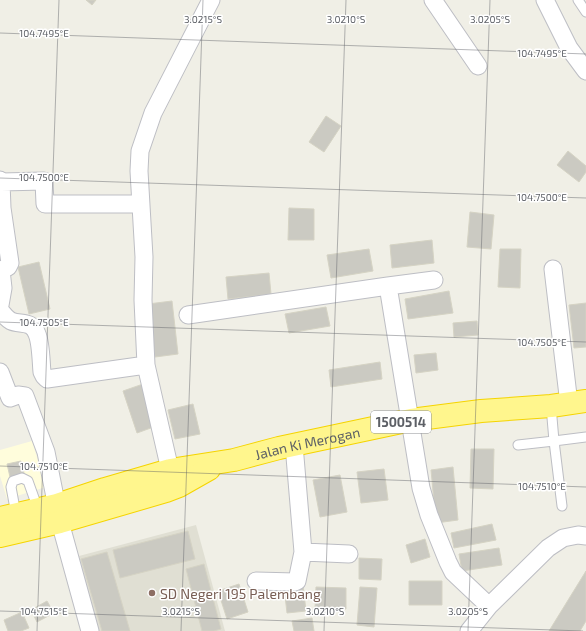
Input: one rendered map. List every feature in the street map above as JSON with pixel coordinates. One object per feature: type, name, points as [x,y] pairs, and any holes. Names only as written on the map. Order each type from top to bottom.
[{"type":"highway","name":"Jalan Ki Merogan","points":[[0,536],[104,489],[170,470],[220,463],[294,445],[410,420],[481,411],[569,403]]},
{"type":"highway","name":"Jalan Ki Merogan","points":[[8,516],[52,512],[166,491],[179,486],[220,463]]},
{"type":"street","points":[[170,470],[146,365],[143,300],[144,257],[139,171],[140,151],[153,113],[211,0]]},
{"type":"street","points":[[433,0],[478,66]]},
{"type":"street","points":[[545,0],[569,48],[586,71]]},
{"type":"street","points":[[0,305],[3,288],[1,270],[8,267],[10,264],[2,208],[0,181],[44,181],[45,204],[141,204]]},
{"type":"street","points":[[552,269],[569,403]]},
{"type":"street","points":[[188,315],[434,280]]},
{"type":"street","points":[[388,286],[421,488],[429,515],[453,572],[489,606]]},
{"type":"street","points":[[0,310],[12,321],[22,322],[34,328],[38,334],[42,372],[47,379],[146,365]]},
{"type":"street","points":[[0,372],[5,402],[18,395],[25,396],[46,452],[52,512],[90,631]]},
{"type":"street","points":[[256,581],[297,581],[303,552],[294,445]]},
{"type":"street","points":[[469,631],[489,606],[548,548],[563,538],[578,535],[586,536]]},
{"type":"street","points":[[303,552],[349,554]]},
{"type":"lane","points":[[578,0],[586,12]]},
{"type":"lane","points":[[562,506],[554,441],[569,403]]},
{"type":"lane","points":[[518,444],[586,437]]},
{"type":"lane","points":[[8,516],[13,481],[22,478],[28,480],[52,512]]},
{"type":"shaded area","points":[[32,441],[46,487],[7,499],[0,476],[0,450]]},
{"type":"shaded area","name":"SD Negeri 195 Palembang","points":[[196,525],[225,631],[99,631],[79,556]]},
{"type":"building","points":[[86,0],[96,0],[92,5]]},
{"type":"building","points":[[326,116],[341,126],[324,152],[309,142]]},
{"type":"building","points":[[568,151],[586,166],[586,172],[579,182],[557,165]]},
{"type":"building","points":[[289,208],[314,209],[314,240],[288,240]]},
{"type":"building","points":[[470,212],[494,215],[491,249],[467,247]]},
{"type":"building","points":[[432,240],[434,263],[392,268],[390,245]]},
{"type":"building","points":[[369,249],[373,271],[331,278],[327,255]]},
{"type":"building","points":[[500,249],[521,249],[520,288],[498,287]]},
{"type":"building","points":[[39,262],[50,309],[29,314],[18,267]]},
{"type":"building","points":[[269,273],[271,294],[228,299],[226,277]]},
{"type":"building","points":[[449,291],[453,313],[408,319],[405,299]]},
{"type":"building","points":[[172,301],[178,354],[155,357],[148,304]]},
{"type":"building","points":[[586,303],[586,347],[574,348],[569,305]]},
{"type":"building","points":[[326,307],[330,326],[289,333],[285,314]]},
{"type":"building","points":[[477,321],[478,335],[454,337],[453,323]]},
{"type":"building","points":[[436,353],[438,370],[416,373],[414,355]]},
{"type":"building","points":[[380,362],[382,379],[331,387],[329,370]]},
{"type":"building","points":[[146,383],[159,425],[137,433],[123,391]]},
{"type":"building","points":[[193,404],[200,434],[175,439],[168,410]]},
{"type":"building","points":[[471,449],[494,449],[493,489],[470,488]]},
{"type":"building","points":[[21,461],[24,473],[10,477],[7,464]]},
{"type":"building","points":[[453,467],[458,520],[436,523],[431,470]]},
{"type":"building","points":[[384,469],[388,500],[361,503],[357,472]]},
{"type":"building","points":[[340,475],[347,512],[320,517],[313,480]]},
{"type":"building","points":[[492,524],[496,540],[454,548],[451,533]]},
{"type":"building","points":[[188,531],[195,559],[120,578],[113,550]]},
{"type":"building","points":[[425,539],[430,557],[411,563],[406,545]]},
{"type":"building","points":[[499,548],[502,565],[462,571],[459,554]]},
{"type":"building","points":[[107,552],[130,631],[102,631],[81,559]]},
{"type":"building","points":[[359,558],[382,559],[381,580],[359,579]]},
{"type":"building","points":[[204,564],[221,629],[214,631],[202,631],[186,569]]},
{"type":"building","points":[[586,571],[586,621],[580,631],[549,631]]},
{"type":"building","points":[[409,581],[442,581],[442,605],[409,605]]},
{"type":"building","points":[[239,584],[248,612],[227,619],[218,591]]},
{"type":"building","points":[[303,585],[306,611],[287,613],[284,587]]},
{"type":"building","points":[[316,587],[346,588],[346,609],[315,609]]},
{"type":"building","points":[[360,587],[377,588],[374,627],[357,625]]},
{"type":"building","points":[[47,601],[54,613],[37,622],[31,610]]},
{"type":"building","points":[[22,612],[29,628],[21,631],[8,631],[4,620]]},
{"type":"building","points":[[312,618],[314,631],[294,631],[292,621]]},
{"type":"place","name":"SD Negeri 195 Palembang","points":[[152,593]]}]
